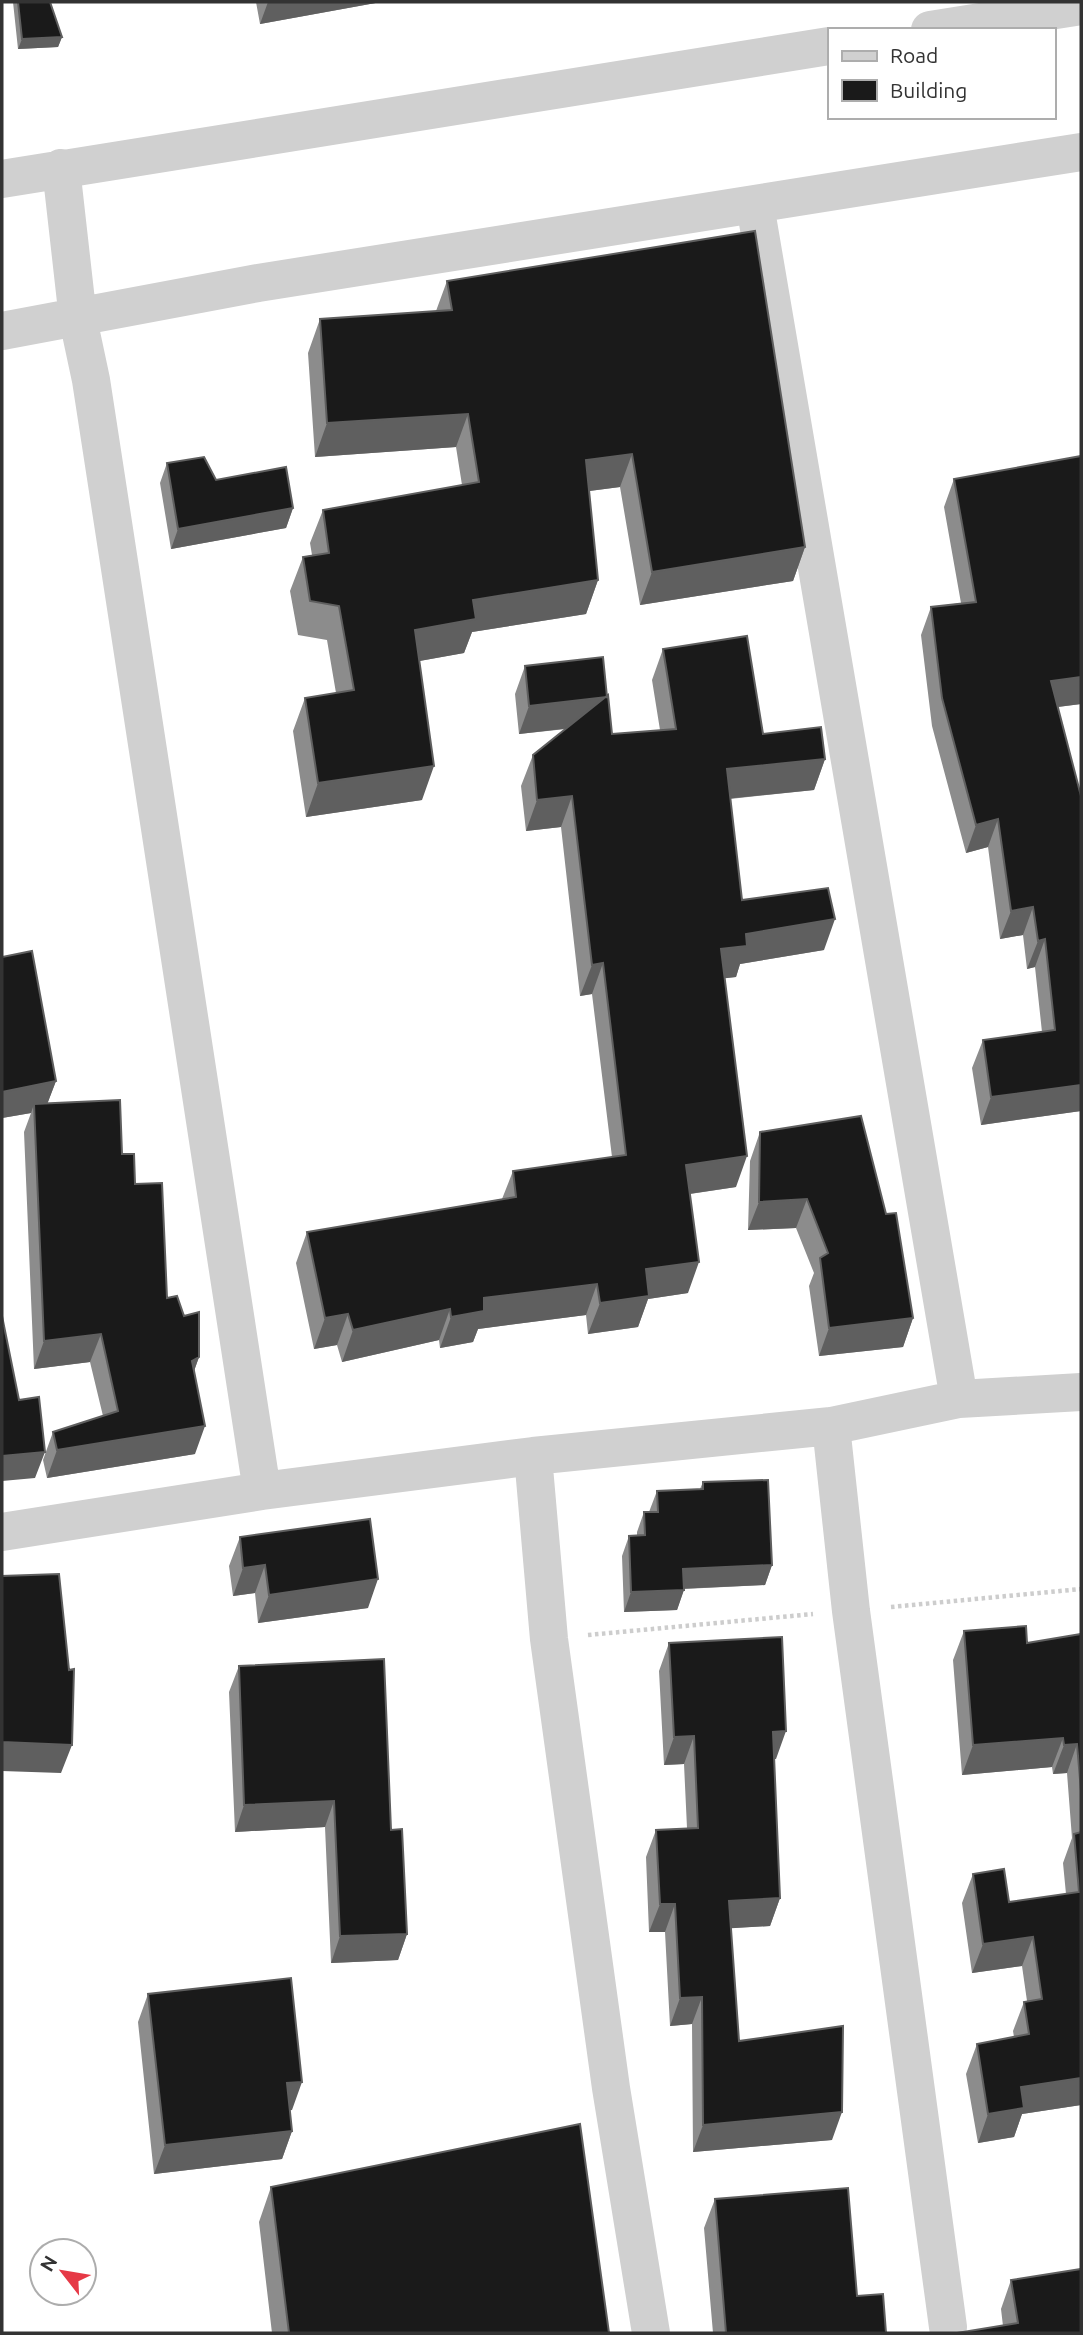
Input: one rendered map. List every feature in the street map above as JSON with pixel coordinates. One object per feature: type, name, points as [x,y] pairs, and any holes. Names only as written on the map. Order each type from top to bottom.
[{"type":"street","points":[[943,28],[1081,6]]},
{"type":"street","points":[[2,179],[828,46]]},
{"type":"street","points":[[2,331],[78,319],[258,283],[1081,152]]},
{"type":"street","points":[[61,168],[78,319],[91,380],[261,1491]]},
{"type":"street","points":[[755,205],[959,1399]]},
{"type":"street","points":[[2,1532],[261,1491],[533,1456],[831,1426],[959,1399],[1081,1392]]},
{"type":"street","points":[[831,1426],[851,1611],[948,2327]]},
{"type":"street","points":[[533,1456],[549,1639],[611,2088],[651,2333]]},
{"type":"building","points":[[18,2],[50,2],[62,37],[22,39]]},
{"type":"building","points":[[755,231],[805,547],[652,572],[632,454],[586,460],[598,580],[473,600],[476,619],[415,630],[434,766],[318,783],[305,698],[354,690],[339,606],[310,601],[303,557],[329,553],[323,510],[479,482],[468,414],[327,423],[320,319],[452,310],[447,281]]},
{"type":"building","points":[[1081,456],[1081,677],[1051,681],[1081,796],[1081,1085],[991,1097],[983,1040],[1055,1030],[1045,939],[1038,941],[1033,907],[1011,911],[998,819],[976,825],[942,698],[931,607],[976,602],[954,479]]},
{"type":"building","points":[[204,457],[216,480],[286,467],[293,508],[178,529],[167,463]]},
{"type":"building","points":[[747,636],[763,734],[821,727],[825,759],[727,769],[742,900],[828,888],[835,919],[746,934],[747,946],[721,949],[747,1156],[686,1165],[699,1262],[646,1269],[649,1296],[600,1303],[597,1284],[484,1298],[484,1311],[451,1317],[450,1309],[353,1330],[348,1314],[325,1318],[307,1232],[516,1197],[513,1171],[626,1155],[603,963],[592,965],[572,796],[537,800],[533,755],[608,695],[612,734],[676,729],[663,649]]},
{"type":"building","points":[[603,657],[607,697],[529,706],[525,666]]},
{"type":"building","points":[[32,951],[56,1081],[2,1092],[2,957]]},
{"type":"building","points":[[120,1100],[122,1154],[134,1154],[135,1184],[162,1183],[167,1298],[177,1296],[184,1316],[199,1312],[199,1357],[192,1361],[205,1426],[57,1450],[53,1432],[118,1411],[101,1334],[44,1341],[34,1104]]},
{"type":"building","points":[[861,1116],[886,1214],[896,1213],[913,1318],[829,1328],[820,1258],[828,1253],[807,1199],[759,1202],[760,1132]]},
{"type":"building","points":[[2,1316],[19,1400],[39,1397],[45,1452],[2,1456]]},
{"type":"building","points":[[768,1480],[772,1565],[683,1569],[684,1590],[631,1592],[629,1536],[645,1535],[644,1512],[658,1512],[657,1491],[703,1489],[703,1482]]},
{"type":"building","points":[[370,1519],[378,1579],[269,1595],[265,1565],[243,1568],[240,1537]]},
{"type":"building","points":[[59,1574],[69,1670],[74,1669],[72,1745],[2,1742],[2,1576]]},
{"type":"building","points":[[1026,1626],[1027,1643],[1081,1634],[1081,1791],[1077,1744],[1064,1745],[1063,1738],[973,1745],[964,1631]]},
{"type":"building","points":[[782,1637],[786,1731],[773,1732],[780,1898],[729,1901],[739,2041],[843,2026],[842,2112],[703,2125],[702,1997],[680,1998],[675,1904],[660,1904],[656,1830],[698,1828],[694,1736],[674,1737],[669,1643]]},
{"type":"building","points":[[384,1659],[391,1830],[402,1829],[407,1934],[340,1936],[334,1801],[244,1805],[239,1666]]},
{"type":"building","points":[[1081,1832],[1081,2078],[1021,2087],[1024,2108],[988,2114],[977,2044],[1029,2034],[1024,2002],[1042,1999],[1033,1937],[983,1944],[973,1874],[1004,1869],[1009,1902],[1079,1892],[1074,1834]]},
{"type":"building","points":[[291,1978],[302,2082],[287,2083],[292,2131],[165,2145],[148,1994]]},
{"type":"building","points":[[580,2124],[609,2333],[289,2333],[271,2187]]},
{"type":"building","points":[[848,2188],[857,2296],[883,2294],[886,2333],[726,2333],[715,2199]]},
{"type":"building","points":[[1081,2269],[1081,2333],[957,2333],[1018,2323],[1011,2280]]}]
